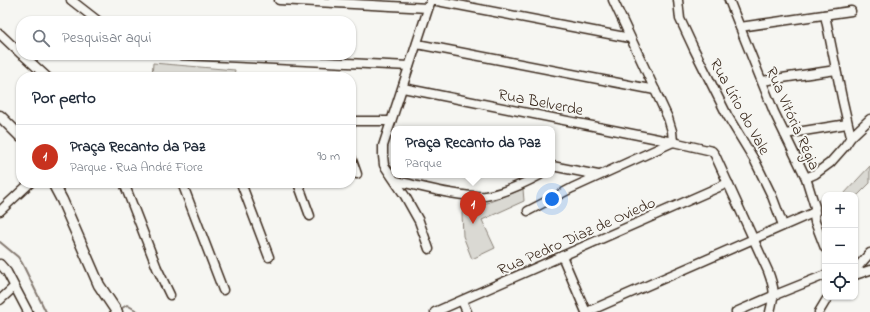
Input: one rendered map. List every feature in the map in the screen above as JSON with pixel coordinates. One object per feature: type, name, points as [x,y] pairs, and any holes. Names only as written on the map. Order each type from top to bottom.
[{"type":"main road","points":[[0,116],[16,132]]},
{"type":"main road","points":[[55,188],[99,286],[115,310]]},
{"type":"street","points":[[71,0],[92,16]]},
{"type":"street","points":[[279,0],[428,8]]},
{"type":"street","points":[[391,176],[384,165],[382,156],[383,146],[391,132],[391,121],[431,0],[630,38]]},
{"type":"street","points":[[528,211],[598,175],[673,142],[668,118],[613,0]]},
{"type":"street","name":"Rua Lírio do Vale","points":[[678,0],[680,19],[727,115],[755,161],[772,196],[783,225]]},
{"type":"street","name":"Rua Vitória Régia","points":[[729,0],[762,81],[806,178],[814,202],[815,222],[822,240]]},
{"type":"street","points":[[740,27],[851,11]]},
{"type":"street","points":[[825,15],[847,124],[851,136]]},
{"type":"street","points":[[0,34],[16,48]]},
{"type":"street","points":[[417,44],[655,90]]},
{"type":"street","points":[[29,60],[42,72]]},
{"type":"street","points":[[285,60],[409,66]]},
{"type":"street","points":[[762,81],[836,70]]},
{"type":"street","name":"Rua Belverde","points":[[403,88],[707,149],[715,155],[768,271],[775,295]]},
{"type":"street","points":[[806,178],[815,174],[830,162],[845,146],[851,136],[870,119]]},
{"type":"street","points":[[356,121],[391,121]]},
{"type":"street","points":[[785,134],[847,124]]},
{"type":"street","points":[[555,167],[598,175]]},
{"type":"street","points":[[393,178],[419,221],[429,249]]},
{"type":"street","points":[[396,181],[451,192],[485,196],[533,178]]},
{"type":"street","name":"Rua Pedro Diaz de Oviedo","points":[[435,312],[728,183]]},
{"type":"street","points":[[1,208],[24,188]]},
{"type":"street","points":[[126,188],[157,268],[170,295]]},
{"type":"street","points":[[184,188],[223,290]]},
{"type":"street","points":[[243,188],[268,257]]},
{"type":"street","points":[[300,188],[310,216]]},
{"type":"street","points":[[562,256],[587,312],[815,212]]},
{"type":"street","points":[[858,267],[870,253]]},
{"type":"street","points":[[0,264],[7,272],[28,312]]},
{"type":"street","points":[[858,274],[870,270]]},
{"type":"street","points":[[736,312],[822,276]]},
{"type":"street","points":[[0,300],[14,287]]},
{"type":"street","points":[[770,312],[775,295]]},
{"type":"street","points":[[819,312],[826,300]]},
{"type":"street","points":[[462,301],[467,312]]},
{"type":"shaded area","points":[[153,63],[235,70],[235,72],[152,72]]},
{"type":"shaded area","points":[[870,166],[870,183],[858,195],[858,192],[846,192]]},
{"type":"shaded area","points":[[523,189],[524,201],[482,220],[495,248],[472,259],[463,236],[462,214],[464,203],[487,203]]},
{"type":"waterway","points":[[0,242],[18,257],[22,263],[46,312]]},
{"type":"waterway","points":[[119,310],[127,305],[139,312]]},
{"type":"place","name":"Praça Recanto da Paz","points":[[473,224]]}]
